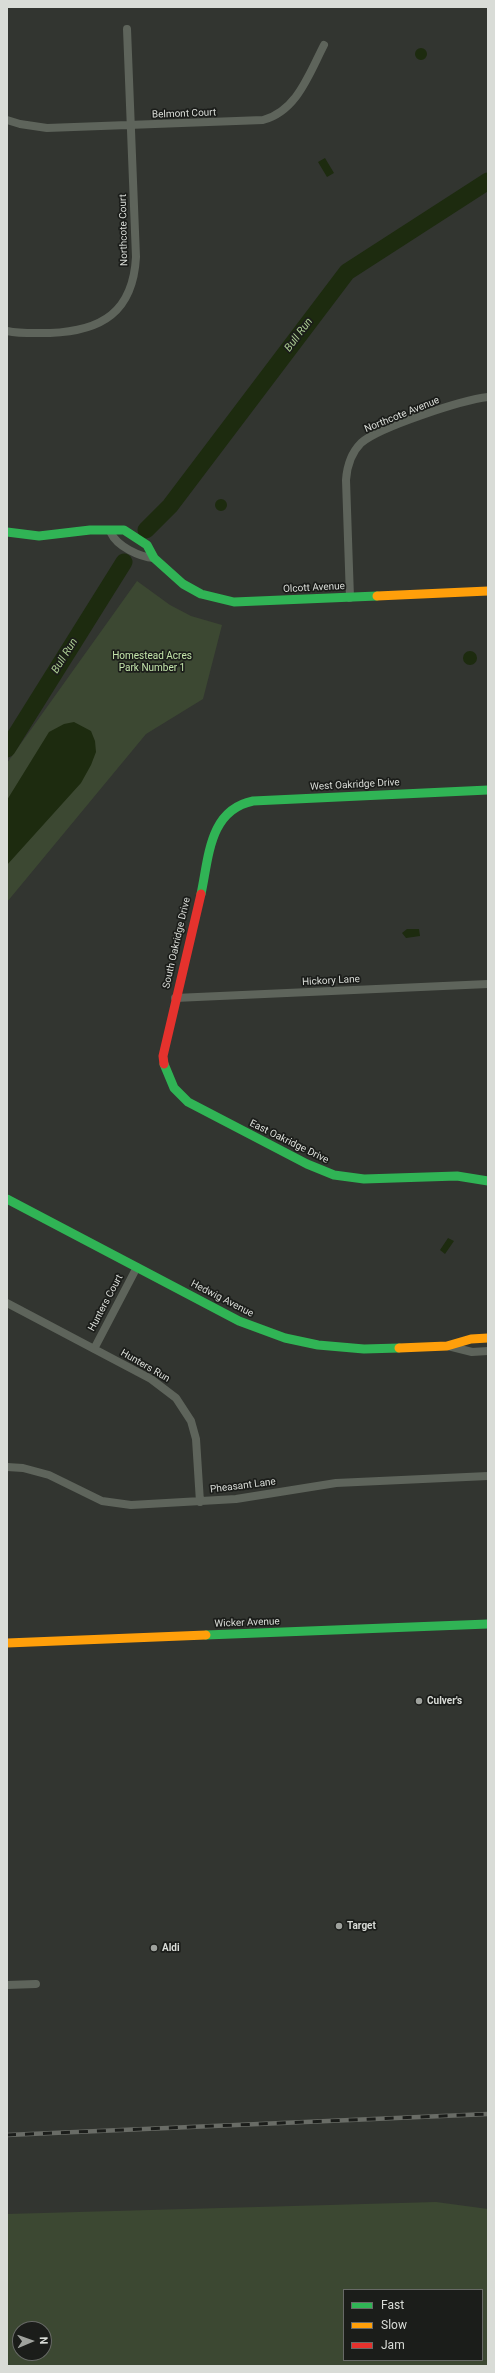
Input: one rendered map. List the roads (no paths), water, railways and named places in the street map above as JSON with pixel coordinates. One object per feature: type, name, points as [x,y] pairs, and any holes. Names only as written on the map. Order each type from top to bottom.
[{"type":"main road","name":"Olcott Avenue","points":[[7,532],[38,538],[86,530],[111,533],[124,530],[147,545],[154,558],[191,589],[223,601],[246,602],[488,591]]},
{"type":"main road","name":"West Oakridge Drive","points":[[225,813],[238,804],[253,801],[488,790]]},
{"type":"main road","name":"South Oakridge Drive","points":[[167,1080],[164,1065],[164,1048],[215,832],[225,813]]},
{"type":"main road","name":"East Oakridge Drive","points":[[167,1080],[176,1092],[188,1102],[325,1172],[364,1179],[457,1176],[488,1181]]},
{"type":"main road","name":"Hedwig Avenue","points":[[7,1199],[239,1321],[285,1338],[318,1345],[353,1349],[447,1346],[471,1339],[488,1338]]},
{"type":"main road","name":"Wicker Avenue","points":[[7,1643],[488,1624]]},
{"type":"street","name":"Northcote Court","points":[[7,331],[38,333],[65,332],[90,328],[110,315],[125,299],[135,274],[136,257],[127,29]]},
{"type":"street","name":"Belmont Court","points":[[7,120],[20,124],[48,128],[251,121],[274,117],[284,111],[295,98],[324,45]]},
{"type":"street","name":"Northcote Avenue","points":[[350,598],[346,480],[348,464],[356,449],[374,435],[459,402],[488,397]]},
{"type":"street","name":"Olcott Avenue","points":[[111,533],[115,541],[142,557],[154,558]]},
{"type":"street","name":"Hickory Lane","points":[[176,998],[488,984]]},
{"type":"street","name":"Hunters Court","points":[[94,1348],[137,1267]]},
{"type":"street","name":"Hunters Run","points":[[7,1303],[160,1384],[182,1405],[191,1421],[196,1439],[200,1502]]},
{"type":"street","name":"Hedwig Avenue","points":[[447,1346],[472,1352],[488,1351]]},
{"type":"street","name":"Pheasant Lane","points":[[7,1467],[23,1468],[49,1475],[93,1498],[111,1504],[131,1505],[247,1498],[336,1483],[488,1476]]},
{"type":"street","points":[[7,1985],[36,1984]]},
{"type":"waterway","name":"Bull Run","points":[[146,530],[170,506],[347,272],[488,181]]},
{"type":"waterway","name":"Bull Run","points":[[7,749],[124,562]]},
{"type":"railway","points":[[7,2135],[488,2114]]},
{"type":"place","name":"Culver's","points":[[419,1701]]},
{"type":"place","name":"Target","points":[[339,1926]]},
{"type":"place","name":"Aldi","points":[[154,1948]]},
{"type":"park label","name":"Homestead Acres Park Number 1","points":[[152,662]]}]
